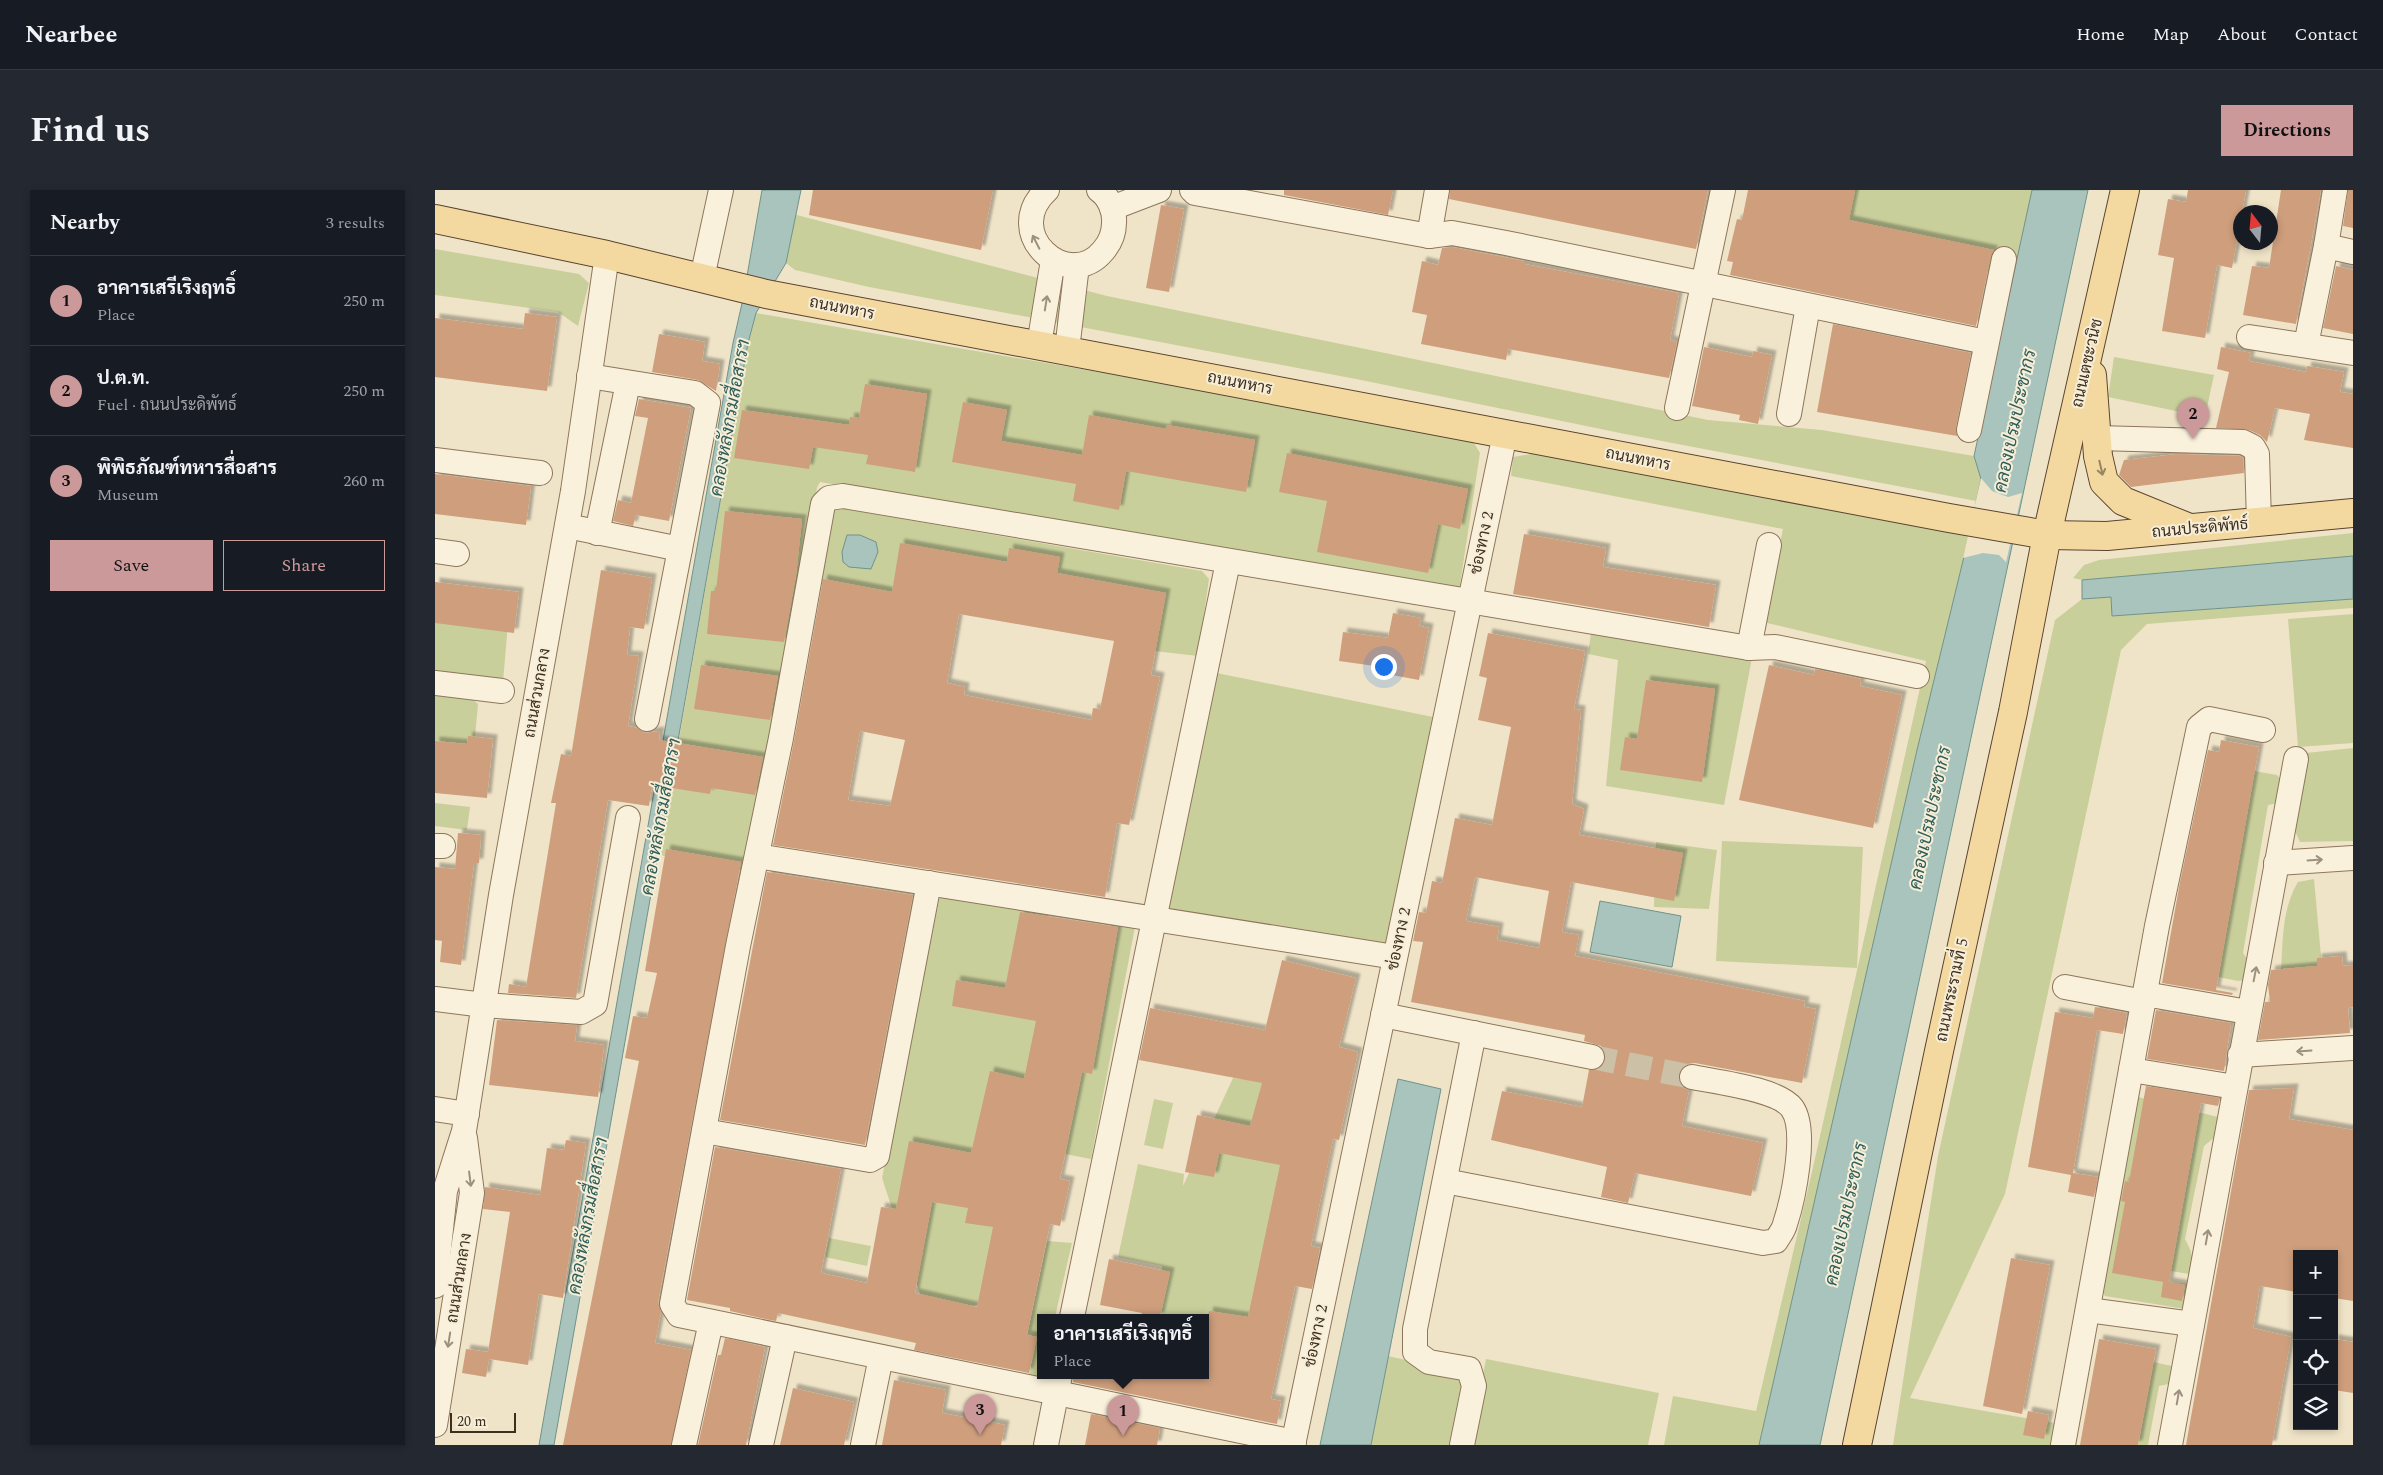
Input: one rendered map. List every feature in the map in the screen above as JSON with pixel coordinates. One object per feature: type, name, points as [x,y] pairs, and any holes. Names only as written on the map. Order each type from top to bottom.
[{"type":"main road","name":"ถนนเตชะวนิช","points":[[2047,535],[2125,190]]},
{"type":"main road","name":"ถนนทหาร","points":[[435,219],[607,255],[766,294],[2047,535]]},
{"type":"main road","points":[[2090,350],[2098,456],[2104,482],[2123,501],[2193,529]]},
{"type":"main road","name":"ถนนประดิพัทธ์","points":[[2047,535],[2110,536],[2353,513]]},
{"type":"main road","name":"ถนนพระรามที่ 5","points":[[1857,1445],[1939,1051],[2013,712],[2047,535]]},
{"type":"street","points":[[712,280],[721,190]]},
{"type":"street","points":[[1047,190],[1039,197],[1029,200],[1033,237],[1039,249],[1053,260],[1063,264],[1077,265],[1096,257],[1110,243],[1114,230],[1115,216],[1105,199],[1159,190]]},
{"type":"street","points":[[1192,190],[1195,193],[1429,236],[1452,233],[1986,342]]},
{"type":"street","points":[[1429,236],[1437,190]]},
{"type":"street","points":[[1677,408],[1723,190]]},
{"type":"street","points":[[2306,345],[2335,190]]},
{"type":"street","points":[[2326,246],[2353,252]]},
{"type":"street","name":"ถนนส่วนกลาง","points":[[435,1286],[439,1211],[466,1122],[503,886],[567,526],[607,255]]},
{"type":"street","points":[[1969,430],[2004,258]]},
{"type":"street","points":[[1039,345],[1053,260]]},
{"type":"street","points":[[1067,350],[1077,265]]},
{"type":"street","points":[[1789,414],[1808,306]]},
{"type":"street","points":[[2249,337],[2353,353]]},
{"type":"street","points":[[589,376],[695,393],[708,403],[647,719]]},
{"type":"street","points":[[597,533],[627,383]]},
{"type":"street","name":"ช่องทาง 2","points":[[1293,1443],[1505,434]]},
{"type":"street","points":[[2097,438],[2243,442],[2253,447],[2257,454],[2259,522]]},
{"type":"street","points":[[435,460],[541,472]]},
{"type":"street","points":[[1293,1443],[1058,1384],[881,1356],[679,1315],[672,1304],[738,946],[781,738],[823,504],[829,498],[843,496],[1469,603],[1749,648],[1775,647],[1917,676]]},
{"type":"street","points":[[567,526],[680,549]]},
{"type":"street","points":[[1749,648],[1769,545]]},
{"type":"street","points":[[1073,1314],[1228,562]]},
{"type":"street","points":[[435,683],[502,691]]},
{"type":"street","points":[[2063,1445],[2144,998],[2199,727],[2209,719],[2263,730]]},
{"type":"street","points":[[2170,1445],[2240,1055],[2296,759]]},
{"type":"street","points":[[435,999],[484,1006],[581,1012],[595,1004],[628,818]]},
{"type":"street","points":[[757,856],[1395,958]]},
{"type":"street","points":[[2276,863],[2353,858]]},
{"type":"street","points":[[704,1131],[870,1160],[877,1156],[929,883]]},
{"type":"street","points":[[2065,987],[2248,1012]]},
{"type":"street","points":[[1383,1015],[1592,1057]]},
{"type":"street","points":[[1462,1445],[1474,1386],[1469,1369],[1429,1362],[1415,1352],[1415,1329],[1474,1033]]},
{"type":"street","points":[[2240,1055],[2353,1048]]},
{"type":"street","points":[[2131,1070],[2235,1087]]},
{"type":"street","points":[[1445,1181],[1763,1243],[1776,1241],[1785,1226],[1799,1162],[1799,1127],[1792,1108],[1770,1093],[1692,1077]]},
{"type":"street","points":[[435,1110],[466,1122]]},
{"type":"street","name":"ถนนส่วนกลาง","points":[[435,1425],[472,1192],[466,1122]]},
{"type":"street","points":[[439,1211],[469,1214]]},
{"type":"street","points":[[2088,1310],[2192,1324]]},
{"type":"street","points":[[684,1445],[711,1322]]},
{"type":"street","points":[[761,1445],[785,1337]]},
{"type":"street","points":[[863,1445],[881,1356]]},
{"type":"street","points":[[1046,1445],[1058,1384]]},
{"type":"green space","points":[[1842,190],[2033,190],[2013,279],[1831,219]]},
{"type":"green space","points":[[793,214],[1107,296],[1708,420],[1822,430],[1974,456],[1981,478],[1976,501],[1625,434],[1356,379],[869,287],[795,270],[786,263]]},
{"type":"green space","points":[[435,249],[579,274],[589,283],[578,326],[558,312],[435,295]]},
{"type":"green space","points":[[756,313],[1458,434],[1474,443],[1480,453],[1459,591],[820,482],[817,488],[745,871],[659,855],[748,343]]},
{"type":"green space","points":[[2114,357],[2214,375],[2205,417],[2108,397]]},
{"type":"green space","points":[[1543,452],[1969,536],[1917,750],[1759,1445],[1664,1445],[1673,1396],[1756,1411],[1814,1163],[1926,661],[1763,622],[1783,529],[1511,476],[1513,457]]},
{"type":"green space","points":[[834,507],[1202,571],[1209,579],[1198,656],[1145,650],[1154,598],[899,599],[814,582]]},
{"type":"green space","points":[[2353,533],[2353,556],[2082,580],[2073,578],[2084,565],[2099,560]]},
{"type":"green space","points":[[2111,597],[2113,616],[2353,599],[2353,608],[2147,624],[2121,650],[2005,1194],[1910,1398],[2055,1423],[2051,1445],[1893,1445],[1938,1156],[2055,620],[2082,599]]},
{"type":"green space","points":[[2353,614],[2353,743],[2298,747],[2288,619]]},
{"type":"green space","points":[[435,616],[508,624],[503,682],[435,677]]},
{"type":"green space","points":[[1591,633],[1752,658],[1724,805],[1606,786],[1618,660],[1588,654]]},
{"type":"green space","points":[[1217,673],[1433,717],[1385,951],[1169,908]]},
{"type":"green space","points":[[435,695],[473,700],[478,704],[475,737],[468,737],[467,744],[435,741]]},
{"type":"green space","points":[[2353,748],[2353,841],[2300,842],[2295,831],[2306,753]]},
{"type":"green space","points":[[2254,771],[2277,775],[2283,782],[2279,803],[2268,805],[2243,953],[2248,960],[2246,980],[2238,981],[2218,977]]},
{"type":"green space","points":[[435,803],[470,807],[467,830],[435,826]]},
{"type":"green space","points":[[1722,841],[1863,847],[1857,968],[1716,961]]},
{"type":"green space","points":[[1656,842],[1717,850],[1709,909],[1654,907]]},
{"type":"green space","points":[[2314,879],[2322,967],[2281,969],[2284,924],[2289,902],[2298,882]]},
{"type":"green space","points":[[941,891],[1047,912],[1063,994],[985,1304],[926,1312],[882,1178]]},
{"type":"green space","points":[[1111,924],[1135,927],[1091,1159],[1065,1154]]},
{"type":"green space","points":[[1233,1078],[1311,1085],[1248,1379],[1209,1361],[1209,1314],[1161,1314],[1162,1266],[1118,1257],[1138,1164],[1184,1174],[1183,1186]]},
{"type":"green space","points":[[2134,1096],[2218,1117],[2216,1136],[2204,1146],[2185,1239],[2192,1256],[2191,1269],[2189,1274],[2171,1271],[2169,1282],[2189,1284],[2185,1309],[2105,1296],[2101,1289]]},
{"type":"green space","points":[[1154,1099],[1173,1103],[1163,1149],[1144,1145]]},
{"type":"green space","points":[[829,1238],[871,1246],[867,1266],[825,1257]]},
{"type":"green space","points":[[1047,1241],[1072,1243],[1056,1314],[1037,1314],[1037,1377],[1012,1372],[1029,1375],[1036,1337],[1027,1335]]},
{"type":"green space","points":[[1388,1356],[1454,1371],[1466,1386],[1453,1445],[1371,1445]]},
{"type":"green space","points":[[1486,1359],[1659,1393],[1648,1445],[1469,1445]]},
{"type":"green space","points":[[2153,1362],[2172,1366],[2173,1380],[2169,1384],[2159,1386],[2148,1445],[2138,1445]]},
{"type":"water","name":"คลองหลังกรมสื่อสารฯ","points":[[762,190],[801,190],[786,263],[756,313],[748,343],[554,1445],[539,1445],[733,343],[743,299]]},
{"type":"water","name":"คลองเปรมประชากร","points":[[2032,190],[2088,190],[1820,1445],[1759,1445],[1917,750],[1969,536],[1981,479],[1974,456]]},
{"type":"water","points":[[847,535],[860,535],[876,542],[878,552],[871,569],[849,567],[843,562],[842,552]]},
{"type":"water","points":[[2353,556],[2353,599],[2112,616],[2111,597],[2082,599],[2082,580]]},
{"type":"water","points":[[1600,901],[1681,916],[1672,967],[1590,952]]},
{"type":"water","points":[[1398,1079],[1441,1089],[1371,1445],[1320,1445]]},
{"type":"pier","points":[[1981,478],[1992,491],[2008,497],[2022,493],[2006,562],[1999,555],[1983,553],[1963,558]]},
{"type":"building","points":[[813,190],[993,190],[981,250],[809,215]]},
{"type":"building","points":[[1284,190],[1393,190],[1388,215],[1284,195]]},
{"type":"building","points":[[1450,190],[1708,190],[1696,249],[1449,199]]},
{"type":"building","points":[[1748,190],[1855,190],[1849,220],[1994,250],[1991,256],[1976,326],[1730,275],[1733,262],[1727,261],[1737,219],[1742,220]]},
{"type":"building","points":[[2188,190],[2246,190],[2243,205],[2233,205],[2233,250],[2235,250],[2232,268],[2217,265],[2205,338],[2162,331],[2174,258],[2158,255],[2168,199],[2186,202]]},
{"type":"building","points":[[2281,190],[2321,190],[2296,324],[2243,315],[2252,266],[2269,268],[2272,250],[2278,250],[2278,210]]},
{"type":"building","points":[[2348,190],[2353,190],[2353,228],[2343,226]]},
{"type":"building","points":[[1161,205],[1184,209],[1169,292],[1146,288]]},
{"type":"building","points":[[1452,247],[1524,261],[1524,264],[1679,293],[1670,340],[1677,342],[1669,378],[1508,349],[1506,360],[1421,344],[1427,315],[1412,312],[1422,261],[1438,265],[1442,248]]},
{"type":"building","points":[[2336,266],[2353,270],[2353,334],[2323,328]]},
{"type":"building","points":[[525,313],[557,317],[547,391],[435,377],[435,318],[523,329]]},
{"type":"building","points":[[1833,324],[1971,353],[1956,427],[1957,436],[1817,412]]},
{"type":"building","points":[[659,334],[705,342],[702,361],[720,364],[716,391],[698,380],[652,372]]},
{"type":"building","points":[[1704,347],[1752,357],[1753,351],[1772,355],[1758,424],[1739,420],[1740,415],[1692,406]]},
{"type":"building","points":[[2221,347],[2251,353],[2249,361],[2306,372],[2307,366],[2344,372],[2340,392],[2353,394],[2353,448],[2304,440],[2310,414],[2275,408],[2267,442],[2260,435],[2249,430],[2216,428],[2229,372],[2217,369]]},
{"type":"building","points":[[865,384],[927,394],[915,472],[866,464],[868,455],[813,447],[809,469],[734,458],[742,410],[849,425],[850,417],[859,418]]},
{"type":"building","points":[[639,399],[691,408],[669,521],[636,515],[633,526],[613,521],[618,500],[631,503],[648,418],[635,416]]},
{"type":"building","points":[[963,402],[1007,410],[1001,441],[1082,455],[1089,415],[1166,429],[1167,425],[1255,440],[1246,492],[1126,471],[1119,510],[1073,501],[1076,484],[952,462]]},
{"type":"building","points":[[1287,453],[1468,489],[1460,529],[1438,524],[1428,573],[1317,552],[1327,501],[1279,492]]},
{"type":"building","points":[[2178,454],[2240,456],[2243,458],[2244,473],[2131,487],[2119,475],[2124,460]]},
{"type":"building","points":[[435,474],[531,486],[526,525],[435,514]]},
{"type":"building","points":[[725,511],[802,519],[796,575],[784,642],[707,634],[711,591],[716,591]]},
{"type":"building","points":[[1524,534],[1606,548],[1603,567],[1716,585],[1709,627],[1513,594]]},
{"type":"building","points":[[900,543],[1007,562],[1009,548],[1060,557],[1057,573],[1166,593],[1151,675],[1160,677],[1129,825],[1117,823],[1105,897],[773,845],[823,579],[892,592]],"holes":[[[959,614],[1114,641],[1100,709],[1093,708],[1091,720],[964,695],[965,687],[947,683]],[[860,731],[905,740],[890,806],[848,800]]]},
{"type":"building","points":[[601,570],[652,578],[644,629],[630,627],[627,655],[639,656],[628,726],[637,728],[645,733],[660,731],[659,740],[763,757],[755,795],[711,788],[710,794],[652,785],[649,806],[608,800],[576,998],[508,993],[509,984],[526,987],[556,803],[551,803],[561,754],[571,756]]},
{"type":"building","points":[[435,582],[519,592],[514,633],[435,623]]},
{"type":"building","points":[[1393,613],[1421,618],[1419,626],[1429,628],[1419,680],[1381,673],[1382,667],[1339,661],[1343,632],[1388,638]]},
{"type":"building","points":[[1488,633],[1585,651],[1574,709],[1581,710],[1572,804],[1584,809],[1579,835],[1683,853],[1674,901],[1571,882],[1562,932],[1579,935],[1575,956],[1805,1001],[1804,1007],[1816,1009],[1802,1083],[1695,1063],[1687,1064],[1679,1074],[1679,1082],[1683,1088],[1689,1090],[1682,1126],[1763,1143],[1751,1196],[1635,1173],[1628,1203],[1601,1197],[1607,1167],[1491,1140],[1502,1091],[1582,1107],[1589,1070],[1597,1070],[1603,1066],[1606,1059],[1605,1052],[1601,1046],[1584,1041],[1585,1035],[1411,1002],[1423,942],[1413,941],[1419,912],[1426,913],[1432,881],[1442,883],[1455,818],[1492,825],[1511,727],[1478,720],[1487,678],[1479,676]],"holes":[[[1475,877],[1549,891],[1539,948],[1497,940],[1499,927],[1466,921]]]},
{"type":"building","points":[[701,665],[778,676],[770,720],[694,709]]},
{"type":"building","points":[[1769,665],[1814,675],[1815,669],[1861,679],[1860,686],[1902,695],[1873,828],[1739,800]]},
{"type":"building","points":[[1646,680],[1715,689],[1702,782],[1620,770],[1625,737],[1637,739]]},
{"type":"building","points":[[468,736],[493,739],[487,798],[435,793],[435,741],[467,744]]},
{"type":"building","points":[[2221,740],[2259,747],[2216,990],[2233,993],[2232,995],[2162,983],[2180,882],[2208,750],[2219,752]]},
{"type":"building","points":[[458,833],[481,835],[479,863],[474,863],[461,965],[440,962],[442,941],[435,940],[435,867],[455,869]]},
{"type":"building","points":[[666,849],[741,862],[658,1302],[661,1312],[655,1343],[691,1350],[671,1445],[563,1445],[639,1061],[625,1058],[633,1016],[647,1018],[657,973],[645,971]]},
{"type":"building","points":[[767,872],[913,895],[865,1145],[720,1120]]},
{"type":"building","points":[[1020,912],[1118,927],[1092,1074],[1082,1072],[1060,1179],[1070,1181],[1060,1226],[1050,1224],[1027,1335],[1037,1337],[1029,1373],[914,1350],[916,1343],[778,1313],[776,1321],[730,1311],[730,1308],[687,1300],[715,1147],[841,1169],[821,1273],[867,1283],[881,1207],[896,1209],[909,1141],[971,1153],[990,1071],[1024,1079],[1036,1021],[952,1006],[956,980],[1005,988]],"holes":[[[932,1202],[968,1208],[965,1223],[993,1227],[977,1307],[915,1293]]]},
{"type":"building","points":[[2342,956],[2343,966],[2353,965],[2353,1007],[2348,1008],[2350,1033],[2258,1040],[2265,1002],[2270,1002],[2268,985],[2271,970],[2317,966],[2317,958]]},
{"type":"building","points":[[1282,960],[1356,978],[1339,1047],[1358,1052],[1339,1140],[1333,1139],[1311,1246],[1320,1248],[1312,1289],[1295,1286],[1271,1399],[1281,1401],[1277,1424],[1073,1382],[1073,1379],[1209,1379],[1209,1311],[1248,1317],[1280,1165],[1219,1153],[1214,1177],[1185,1172],[1197,1115],[1250,1126],[1262,1083],[1139,1060],[1150,1008],[1265,1030]]},
{"type":"building","points":[[2095,1007],[2127,1013],[2123,1034],[2097,1030],[2073,1173],[2098,1177],[2094,1197],[2068,1192],[2071,1175],[2028,1167],[2055,1012],[2093,1018]]},
{"type":"building","points":[[2156,1010],[2231,1023],[2224,1071],[2147,1059]]},
{"type":"building","points":[[497,1020],[577,1025],[575,1041],[604,1045],[598,1097],[489,1085]]},
{"type":"building","points":[[2146,1086],[2220,1098],[2218,1106],[2201,1103],[2169,1282],[2185,1285],[2182,1301],[2161,1297],[2163,1282],[2112,1273],[2125,1202],[2121,1201],[2125,1181],[2129,1182]]},
{"type":"building","points":[[2294,1088],[2289,1119],[2353,1130],[2353,1301],[2338,1299],[2338,1250],[2293,1250],[2293,1291],[2260,1286],[2253,1328],[2291,1337],[2272,1445],[2186,1445],[2249,1090]]},
{"type":"building","points":[[566,1140],[586,1143],[563,1298],[539,1294],[528,1365],[489,1359],[486,1377],[462,1373],[466,1349],[488,1352],[510,1212],[483,1209],[485,1187],[540,1195],[547,1148],[564,1150]]},
{"type":"building","points":[[2011,1258],[2050,1265],[2022,1414],[1983,1406]]},
{"type":"building","points":[[1109,1259],[1170,1272],[1161,1314],[1142,1314],[1100,1305]]},
{"type":"building","points":[[725,1338],[765,1347],[746,1445],[698,1445],[718,1355],[721,1355]]},
{"type":"building","points":[[2099,1339],[2156,1349],[2138,1445],[2080,1445]]},
{"type":"building","points":[[2338,1340],[2353,1342],[2353,1393],[2338,1391]]},
{"type":"building","points":[[894,1380],[946,1390],[942,1413],[1005,1425],[1001,1445],[882,1445]]},
{"type":"building","points":[[793,1388],[854,1402],[844,1445],[780,1445]]},
{"type":"building","points":[[2028,1411],[2049,1415],[2044,1439],[2023,1435]]},
{"type":"building","points":[[1091,1414],[1160,1428],[1157,1445],[1085,1445]]},
{"type":"tunnel","points":[[1592,1057],[1692,1077]]},
{"type":"place","name":"ป.ต.ท.","points":[[2193,439]]},
{"type":"place","name":"พิพิธภัณฑ์ทหารสื่อสาร","points":[[980,1435]]},
{"type":"place","name":"อาคารเสรีเริงฤทธิ์","points":[[1123,1436]]}]
